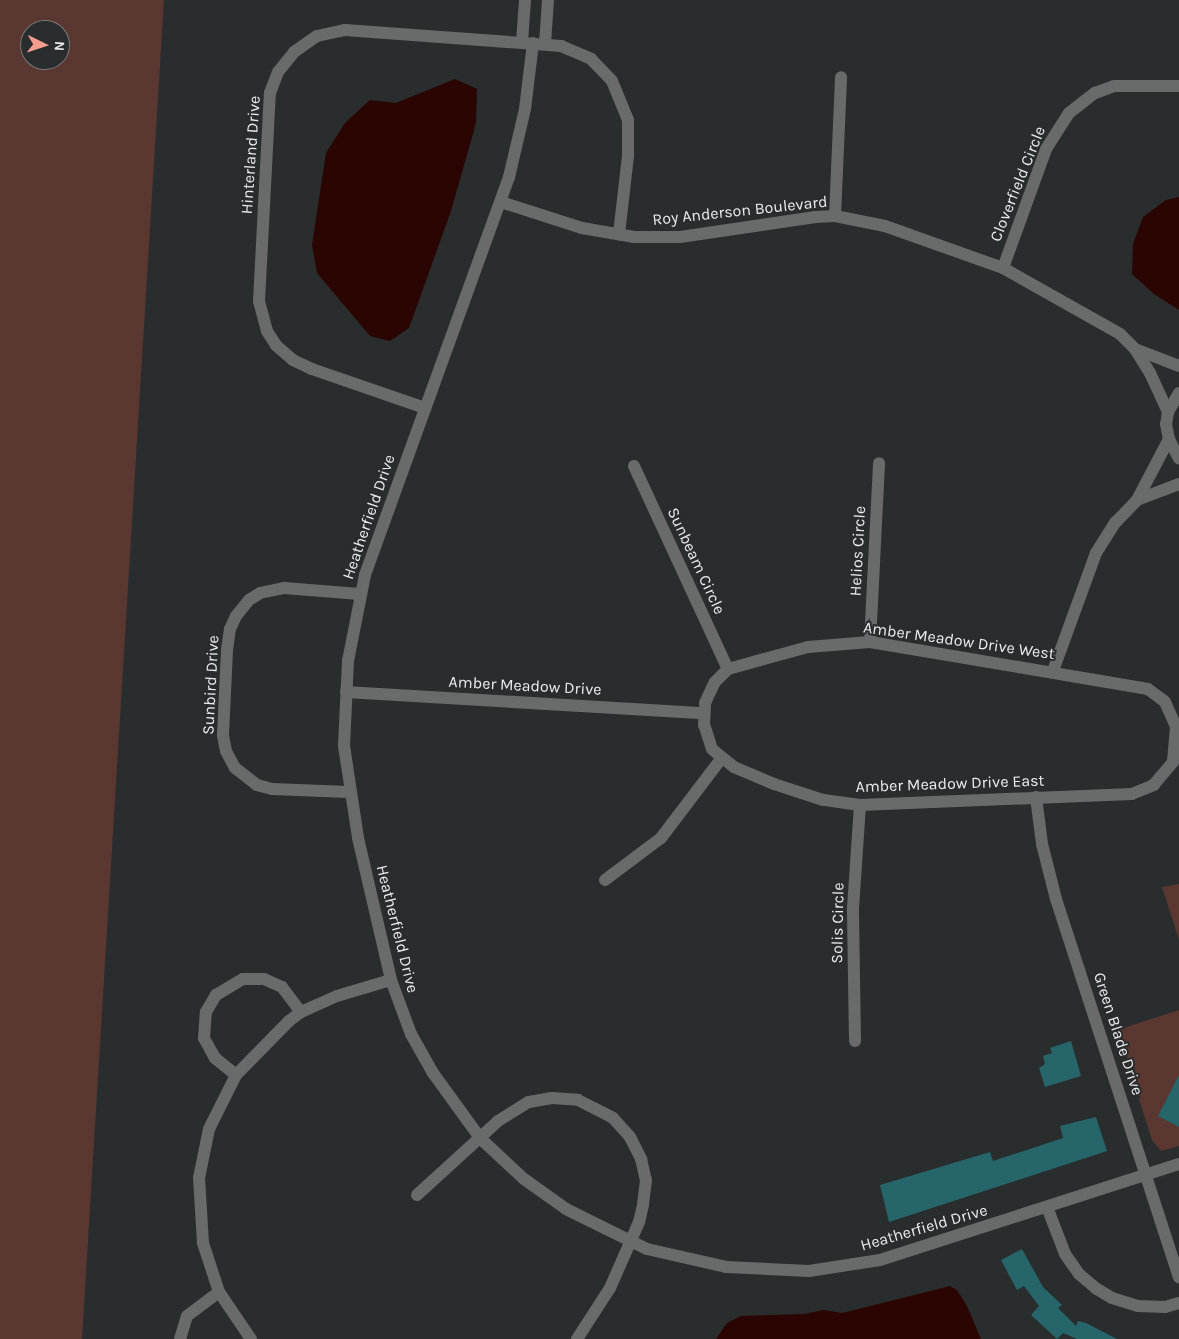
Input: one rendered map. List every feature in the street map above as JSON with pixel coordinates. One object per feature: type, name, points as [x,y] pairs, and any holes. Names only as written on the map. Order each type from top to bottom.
[{"type":"street","name":"Heatherfield Drive","points":[[525,0],[533,43]]},
{"type":"street","name":"Heatherfield Drive","points":[[548,0],[533,43],[525,109],[502,202],[425,408],[360,594],[346,692],[344,746],[348,792],[391,980],[411,1034],[432,1073],[480,1138],[524,1179],[545,1195],[588,1222],[630,1242],[708,1264],[765,1271],[809,1271],[893,1257],[1179,1164]]},
{"type":"street","name":"Hinterland Drive","points":[[425,408],[312,369],[288,355],[267,330],[259,301],[270,93],[278,72],[294,52],[317,36],[345,30],[533,43],[576,50],[591,59],[612,81],[624,106],[630,136],[618,234]]},
{"type":"street","points":[[835,216],[841,77]]},
{"type":"street","name":"Cloverfield Circle","points":[[1003,268],[1046,149],[1069,113],[1095,93],[1114,86],[1179,86]]},
{"type":"street","name":"Roy Anderson Boulevard","points":[[502,202],[582,228],[618,234],[680,237],[796,218],[835,216],[885,226],[1003,268],[1079,308],[1120,334],[1135,349],[1168,412]]},
{"type":"street","name":"Roy Anderson Boulevard","points":[[1135,349],[1179,366]]},
{"type":"street","points":[[1179,393],[1168,412],[1169,439],[1179,459]]},
{"type":"street","points":[[1053,671],[1096,553],[1115,523],[1137,500],[1169,439]]},
{"type":"street","name":"Helios Circle","points":[[870,642],[880,463]]},
{"type":"street","name":"Sunbeam Circle","points":[[634,466],[728,669]]},
{"type":"street","points":[[1137,500],[1179,484]]},
{"type":"street","name":"Sunbird Drive","points":[[348,792],[272,789],[257,785],[235,768],[226,751],[223,735],[227,650],[230,629],[236,616],[249,600],[260,593],[284,588],[360,594]]},
{"type":"street","name":"Amber Meadow Drive West","points":[[728,669],[808,646],[870,642],[1053,671],[1148,689],[1171,711],[1178,740]]},
{"type":"street","points":[[703,713],[710,691],[728,669]]},
{"type":"street","name":"Amber Meadow Drive","points":[[346,692],[703,713]]},
{"type":"street","name":"Amber Meadow Drive East","points":[[703,713],[707,737],[721,759],[751,775],[805,795],[860,805],[1114,796],[1142,791],[1154,785],[1168,770],[1178,740]]},
{"type":"street","points":[[605,880],[661,838],[721,759]]},
{"type":"street","name":"Green Blade Drive","points":[[1036,798],[1042,844],[1056,899],[1179,1277]]},
{"type":"street","name":"Solis Circle","points":[[855,1041],[853,908],[860,805]]},
{"type":"street","points":[[236,1075],[215,1058],[204,1038],[206,1012],[216,995],[243,979],[264,979],[282,987],[301,1012]]},
{"type":"street","points":[[251,1339],[219,1292],[203,1243],[199,1178],[209,1129],[236,1075],[262,1044],[301,1012],[337,996],[391,980]]},
{"type":"street","points":[[417,1195],[510,1112],[539,1100],[578,1100],[602,1110],[630,1137],[644,1169],[643,1205],[630,1242],[599,1308],[577,1339]]},
{"type":"street","points":[[1047,1208],[1065,1254],[1079,1274],[1096,1289],[1112,1298],[1138,1306],[1165,1307],[1179,1303]]},
{"type":"street","points":[[180,1339],[187,1316],[219,1292]]},
{"type":"shaded area","points":[[0,0],[164,0],[82,1339],[0,1339]]},
{"type":"shaded area","points":[[455,79],[477,89],[476,123],[451,211],[409,328],[390,341],[370,336],[317,273],[312,245],[326,153],[345,123],[370,100],[396,103]]},
{"type":"shaded area","points":[[1179,197],[1179,310],[1154,294],[1132,274],[1133,244],[1143,217],[1166,200]]},
{"type":"shaded area","points":[[1179,884],[1179,940],[1162,887]]},
{"type":"shaded area","points":[[1179,1010],[1179,1146],[1161,1151],[1152,1140],[1117,1030]]},
{"type":"shaded area","points":[[950,1286],[957,1290],[967,1306],[981,1339],[716,1339],[727,1323],[741,1316],[804,1314],[824,1310],[842,1313]]},
{"type":"building","points":[[1071,1041],[1081,1076],[1045,1087],[1039,1068],[1045,1064],[1043,1056],[1052,1053],[1050,1048]]},
{"type":"building","points":[[1179,1075],[1179,1127],[1158,1116]]},
{"type":"building","points":[[1096,1117],[1107,1151],[889,1222],[880,1185],[990,1152],[993,1161],[1063,1138],[1060,1126]]},
{"type":"building","points":[[1022,1249],[1043,1287],[1062,1305],[1058,1308],[1076,1326],[1078,1321],[1086,1323],[1117,1339],[1077,1339],[1063,1333],[1057,1339],[1031,1315],[1039,1306],[1024,1286],[1017,1290],[1001,1260]]}]
